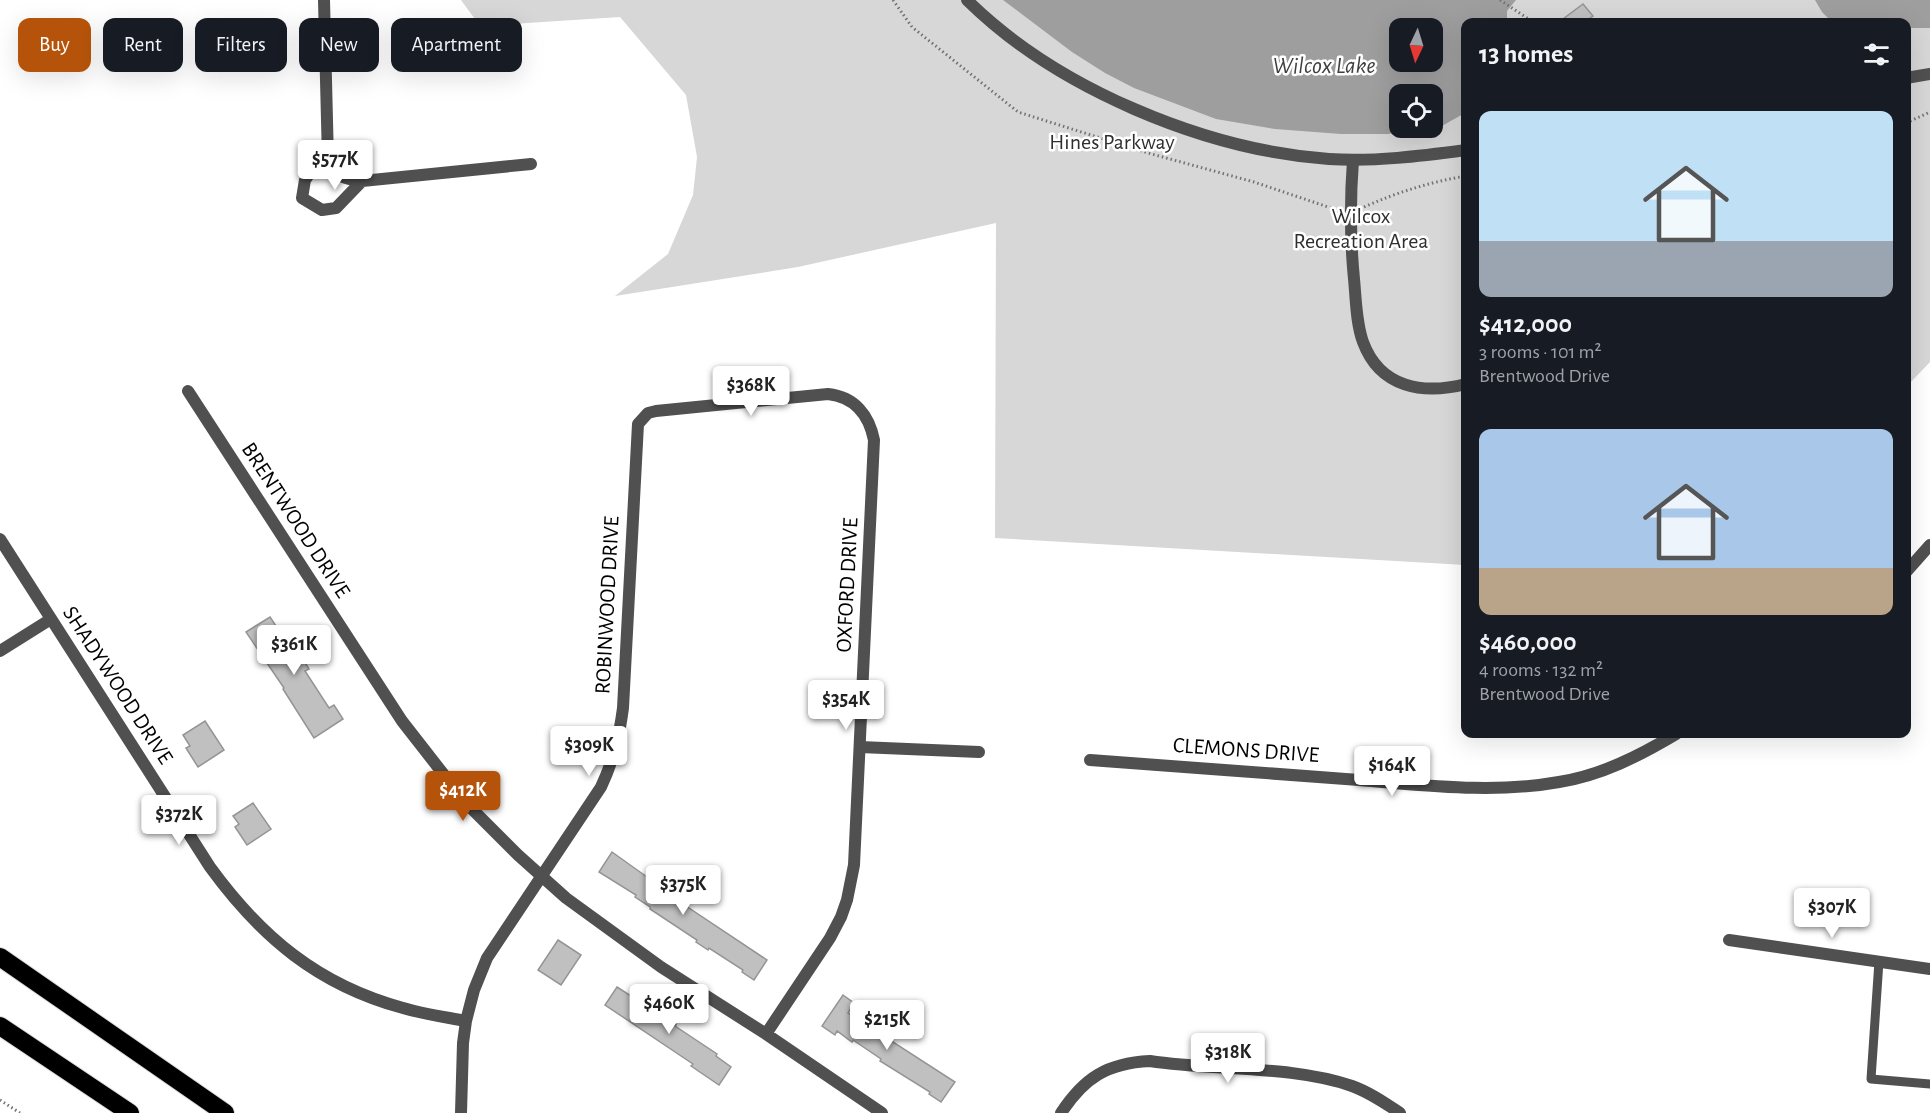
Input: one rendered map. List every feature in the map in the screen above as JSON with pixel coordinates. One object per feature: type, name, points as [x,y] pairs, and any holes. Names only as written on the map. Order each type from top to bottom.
[{"type":"highway","points":[[0,957],[225,1113]]},
{"type":"highway","points":[[0,1026],[130,1113]]},
{"type":"street","points":[[324,0],[327,149],[331,169],[338,176],[362,181],[531,164]]},
{"type":"street","points":[[967,0],[1002,31],[1054,68],[1109,98],[1178,125],[1248,146],[1296,155],[1353,160],[1461,151]]},
{"type":"street","points":[[1911,77],[1930,74]]},
{"type":"street","points":[[327,149],[304,180],[302,198],[321,210],[336,208],[362,181]]},
{"type":"street","points":[[1353,160],[1350,234],[1362,341],[1379,368],[1394,380],[1413,388],[1429,390],[1461,385]]},
{"type":"street","name":"BRENTWOOD DRIVE","points":[[188,391],[402,721],[466,803],[566,898],[661,967],[766,1034],[882,1113]]},
{"type":"street","name":"ROBINWOOD DRIVE","points":[[461,1113],[466,1021],[474,990],[487,958],[601,787],[614,759],[623,708],[637,430],[642,418],[656,411],[828,394],[845,398],[859,407]]},
{"type":"street","name":"OXFORD DRIVE","points":[[766,1034],[830,938],[847,900],[854,865],[874,440],[872,426],[859,407]]},
{"type":"street","name":"SHADYWOOD DRIVE","points":[[0,539],[210,867],[258,927],[299,960],[343,987],[403,1008],[466,1021]]},
{"type":"street","points":[[1911,566],[1930,545]]},
{"type":"street","points":[[0,651],[51,619]]},
{"type":"street","name":"CLEMONS DRIVE","points":[[1090,760],[1450,787],[1527,786],[1581,778],[1618,765],[1669,738]]},
{"type":"street","points":[[860,747],[979,752]]},
{"type":"street","points":[[1729,940],[1930,969]]},
{"type":"street","points":[[1061,1113],[1073,1095],[1096,1075],[1113,1067],[1150,1061],[1324,1078],[1375,1096],[1400,1113]]},
{"type":"lane","points":[[1879,961],[1871,1079],[1930,1084]]},
{"type":"path","points":[[892,0],[912,27],[1018,112],[1148,153],[1254,182],[1334,210],[1361,208],[1402,191],[1461,177]]},
{"type":"path","points":[[1500,0],[1527,18]]},
{"type":"path","points":[[1911,121],[1930,112]]},
{"type":"path","points":[[0,1100],[20,1113]]},
{"type":"green space","name":"Hines Parkway","points":[[461,0],[1930,0],[1930,362],[1911,382],[1911,18],[1461,18],[1461,565],[995,538],[996,223],[798,267],[615,296],[668,254],[693,195],[697,157],[686,95],[620,17],[522,23],[522,18],[474,18]]},
{"type":"water","name":"Wilcox Lake","points":[[1003,0],[1516,0],[1507,11],[1507,18],[1461,18],[1461,115],[1443,125],[1443,84],[1389,84],[1388,134],[1341,134],[1275,129],[1216,119],[1134,88],[1072,52]]},
{"type":"water","points":[[1815,0],[1930,0],[1930,28],[1911,28],[1911,18],[1828,18]]},
{"type":"building","points":[[1583,4],[1593,16],[1590,18],[1564,18]]},
{"type":"building","points":[[270,617],[278,629],[283,626],[309,669],[305,671],[329,708],[334,705],[343,719],[314,738],[246,632]]},
{"type":"building","points":[[205,721],[224,750],[198,767],[186,748],[190,746],[183,735]]},
{"type":"building","points":[[253,803],[271,829],[247,845],[235,827],[239,824],[233,816]]},
{"type":"building","points":[[612,852],[674,898],[767,960],[754,980],[742,972],[743,970],[709,948],[708,950],[696,942],[697,940],[650,909],[635,897],[636,895],[599,872]]},
{"type":"building","points":[[558,940],[581,955],[561,985],[538,970]]},
{"type":"building","points":[[617,987],[676,1025],[717,1054],[716,1056],[731,1067],[719,1085],[691,1066],[693,1064],[605,1005]]},
{"type":"building","points":[[843,995],[854,1003],[848,1013],[955,1082],[941,1102],[929,1094],[930,1092],[880,1061],[881,1059],[853,1040],[852,1042],[837,1031],[835,1035],[822,1026]]},
{"type":"park label","name":"Wilcox Recreation Area","points":[[1361,228]]}]
